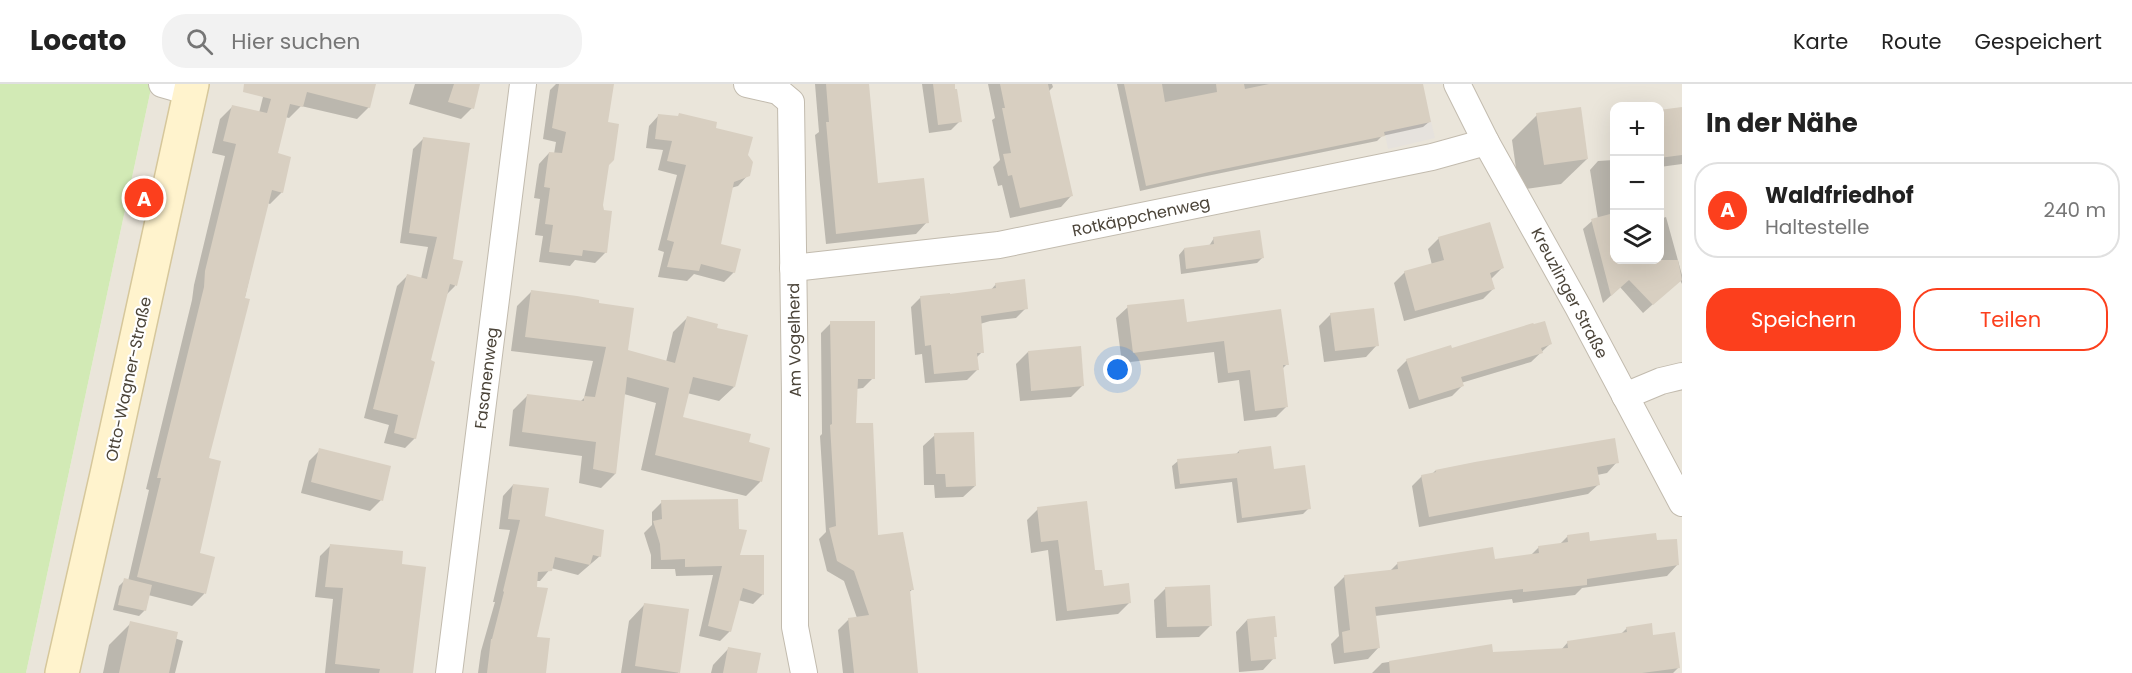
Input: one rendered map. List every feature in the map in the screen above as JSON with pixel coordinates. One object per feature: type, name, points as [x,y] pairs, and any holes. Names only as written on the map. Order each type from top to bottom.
[{"type":"street","name":"Fasanenweg","points":[[449,673],[523,84]]},
{"type":"street","name":"Am Vogelherd","points":[[747,84],[778,91],[790,102],[795,394],[795,627]]},
{"type":"street","name":"Kreuzlinger Straße","points":[[1457,84],[1486,142],[1682,503]]},
{"type":"street","name":"Otto-Wagner-Straße","points":[[62,673],[110,465],[181,87]]},
{"type":"street","name":"Rotkäppchenweg","points":[[793,268],[1006,243],[1432,157],[1486,142]]},
{"type":"street","points":[[1625,396],[1661,381],[1682,376]]},
{"type":"street","points":[[787,673],[795,627]]},
{"type":"street","points":[[795,627],[804,673]]},
{"type":"shaded area","points":[[152,84],[1682,84],[1682,673],[26,673]]},
{"type":"shaded area","points":[[1422,84],[1435,138],[1388,149],[1380,110]]},
{"type":"green space","points":[[0,84],[152,84],[26,673],[0,673]]},
{"type":"building","points":[[244,84],[376,84],[370,108],[307,92],[303,107],[290,104],[278,153],[291,157],[283,193],[272,190],[245,298],[250,299],[209,458],[221,461],[200,553],[215,557],[206,594],[137,577],[161,478],[157,478],[236,144],[223,141],[232,105],[267,113],[271,99],[243,92]]},
{"type":"building","points":[[454,84],[480,84],[474,109],[448,102]]},
{"type":"building","points":[[559,84],[614,84],[608,122],[619,124],[614,160],[609,165],[603,205],[604,210],[612,211],[607,253],[583,250],[582,256],[549,252],[553,225],[545,224],[550,188],[544,187],[547,165],[549,152],[562,153],[566,132],[552,128]]},
{"type":"building","points":[[826,84],[869,84],[878,183],[924,178],[929,223],[836,234],[826,122],[829,122]]},
{"type":"building","points":[[933,84],[955,84],[962,122],[938,125]]},
{"type":"building","points":[[1000,84],[1048,84],[1073,196],[1020,208],[1012,175],[1008,176],[1003,154],[1011,153],[1002,108],[1005,108]]},
{"type":"building","points":[[1124,84],[1162,84],[1165,102],[1217,92],[1216,84],[1244,84],[1245,89],[1269,84],[1423,84],[1431,122],[1384,132],[1385,136],[1146,186]]},
{"type":"building","points":[[1581,107],[1588,159],[1544,165],[1536,113]]},
{"type":"building","points":[[1682,107],[1682,155],[1664,157],[1664,109]]},
{"type":"building","points":[[679,113],[717,122],[716,128],[753,137],[748,155],[753,162],[750,176],[734,182],[721,244],[741,249],[735,273],[701,264],[699,271],[667,267],[674,242],[667,240],[686,165],[667,161],[672,141],[655,139],[658,114],[678,116]]},
{"type":"building","points":[[423,137],[470,143],[453,259],[463,261],[457,286],[450,284],[431,360],[435,362],[416,439],[394,433],[398,415],[373,409],[407,274],[427,279],[437,237],[409,233]]},
{"type":"building","points":[[1610,214],[1610,264],[1664,264],[1664,260],[1678,260],[1682,280],[1653,305],[1629,280],[1611,296],[1591,219]]},
{"type":"building","points":[[1490,222],[1504,268],[1490,273],[1495,289],[1415,311],[1404,271],[1444,260],[1438,237]]},
{"type":"building","points":[[1260,230],[1264,258],[1186,269],[1184,248],[1214,244],[1213,237]]},
{"type":"building","points":[[1025,279],[1028,309],[981,316],[984,353],[977,353],[979,370],[934,374],[931,345],[925,346],[920,296],[996,288],[995,283]]},
{"type":"building","points":[[531,290],[577,296],[599,300],[599,303],[634,308],[628,350],[675,363],[687,316],[718,324],[717,328],[748,335],[735,387],[693,377],[683,417],[751,434],[749,442],[770,448],[762,482],[655,455],[669,388],[627,377],[616,474],[593,469],[596,442],[522,432],[527,394],[584,401],[584,396],[595,397],[606,347],[525,337]]},
{"type":"building","points":[[1184,299],[1187,322],[1281,309],[1289,365],[1283,365],[1288,407],[1255,411],[1250,370],[1228,373],[1224,341],[1133,353],[1127,305]]},
{"type":"building","points":[[1374,308],[1379,346],[1335,351],[1330,313]]},
{"type":"building","points":[[830,321],[875,321],[875,379],[858,379],[856,423],[873,423],[878,535],[903,532],[914,590],[910,590],[918,673],[854,673],[848,618],[869,615],[854,571],[837,561],[829,528],[836,526],[830,425],[832,424]]},
{"type":"building","points":[[1545,321],[1552,344],[1541,348],[1543,353],[1461,377],[1464,386],[1419,400],[1406,359]]},
{"type":"building","points":[[1081,346],[1084,386],[1031,391],[1028,351]]},
{"type":"building","points":[[974,432],[976,486],[946,487],[945,474],[936,474],[934,433]]},
{"type":"building","points":[[1615,438],[1619,463],[1597,467],[1600,485],[1429,517],[1421,475],[1475,462]]},
{"type":"building","points":[[1271,446],[1274,469],[1305,465],[1311,509],[1242,518],[1237,478],[1180,484],[1177,459],[1239,453],[1239,450]]},
{"type":"building","points":[[319,448],[391,466],[383,501],[311,482]]},
{"type":"building","points":[[513,484],[549,488],[545,516],[604,530],[601,557],[593,555],[590,565],[555,557],[552,571],[538,572],[537,587],[548,588],[537,637],[550,638],[546,673],[487,673],[491,639],[520,520],[508,519]]},
{"type":"building","points":[[738,499],[739,529],[747,530],[740,555],[764,555],[764,595],[743,588],[731,632],[708,626],[722,566],[685,567],[685,559],[661,560],[660,544],[653,521],[662,519],[661,500]]},
{"type":"building","points":[[1087,501],[1095,570],[1102,570],[1104,586],[1129,583],[1131,603],[1067,611],[1058,540],[1041,542],[1037,507]]},
{"type":"building","points":[[1589,532],[1590,541],[1656,533],[1657,540],[1677,539],[1679,565],[1587,579],[1587,585],[1523,592],[1523,589],[1375,607],[1380,648],[1344,653],[1342,632],[1350,630],[1344,575],[1398,569],[1397,562],[1493,547],[1495,559],[1539,553],[1538,546],[1568,542],[1567,535]]},
{"type":"building","points":[[330,544],[403,551],[402,564],[426,567],[413,673],[379,673],[380,669],[335,664],[343,588],[325,587]]},
{"type":"building","points":[[124,578],[152,585],[146,611],[118,605]]},
{"type":"building","points":[[1210,585],[1212,626],[1167,627],[1165,587]]},
{"type":"building","points":[[644,603],[689,609],[680,673],[635,666]]},
{"type":"building","points":[[1275,616],[1276,659],[1251,661],[1247,619]]},
{"type":"building","points":[[130,621],[178,632],[169,673],[119,673]]},
{"type":"building","points":[[1652,623],[1653,635],[1675,632],[1680,668],[1642,673],[1390,673],[1389,661],[1492,644],[1493,652],[1568,648],[1567,641],[1627,632],[1626,627]]},
{"type":"building","points":[[728,647],[761,653],[757,673],[723,673]]},
{"type":"place","name":"Waldfriedhof","points":[[144,198]]}]
